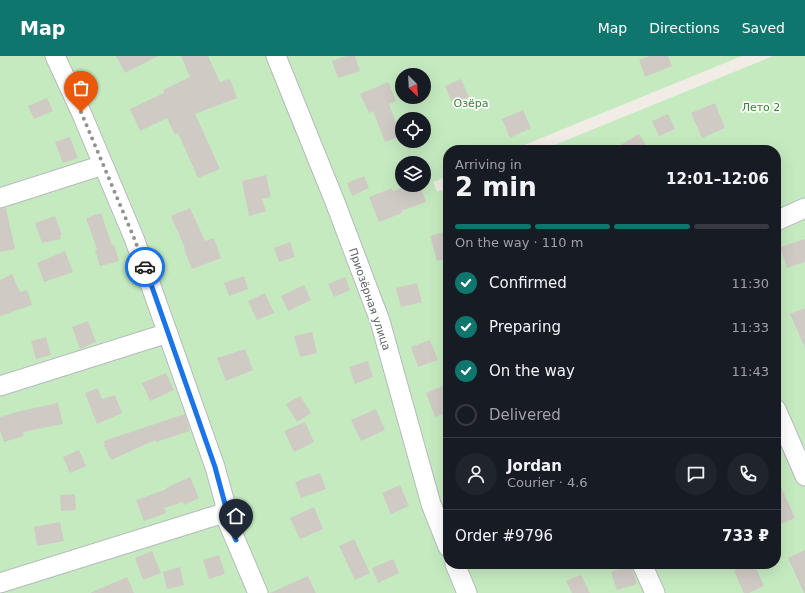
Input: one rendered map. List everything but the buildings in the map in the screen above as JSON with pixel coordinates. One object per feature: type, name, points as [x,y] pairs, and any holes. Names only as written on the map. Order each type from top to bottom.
[{"type":"street","points":[[55,56],[81,112],[134,238],[215,467],[225,504],[224,513],[258,593]]},
{"type":"street","name":"Приозёрная улица","points":[[276,56],[380,321],[431,504],[443,534]]},
{"type":"street","points":[[0,198],[103,165]]},
{"type":"street","points":[[781,219],[805,208]]},
{"type":"street","points":[[0,386],[168,333]]},
{"type":"street","points":[[781,421],[805,476]]},
{"type":"street","points":[[0,583],[224,513]]},
{"type":"street","points":[[457,569],[466,593]]},
{"type":"street","points":[[644,569],[655,593]]},
{"type":"green space","points":[[0,56],[742,56],[524,145],[443,145],[443,178],[433,182],[437,192],[443,190],[443,569],[781,569],[781,145],[554,145],[773,56],[805,56],[805,593],[0,593]]},
{"type":"way so far","points":[[81,112],[145,267]]},
{"type":"route","points":[[145,267],[215,467],[225,504],[224,513],[236,540]]},
{"type":"park label","name":"Озёра","points":[[471,103]]},
{"type":"park label","name":"Лето 2","points":[[761,107]]}]
